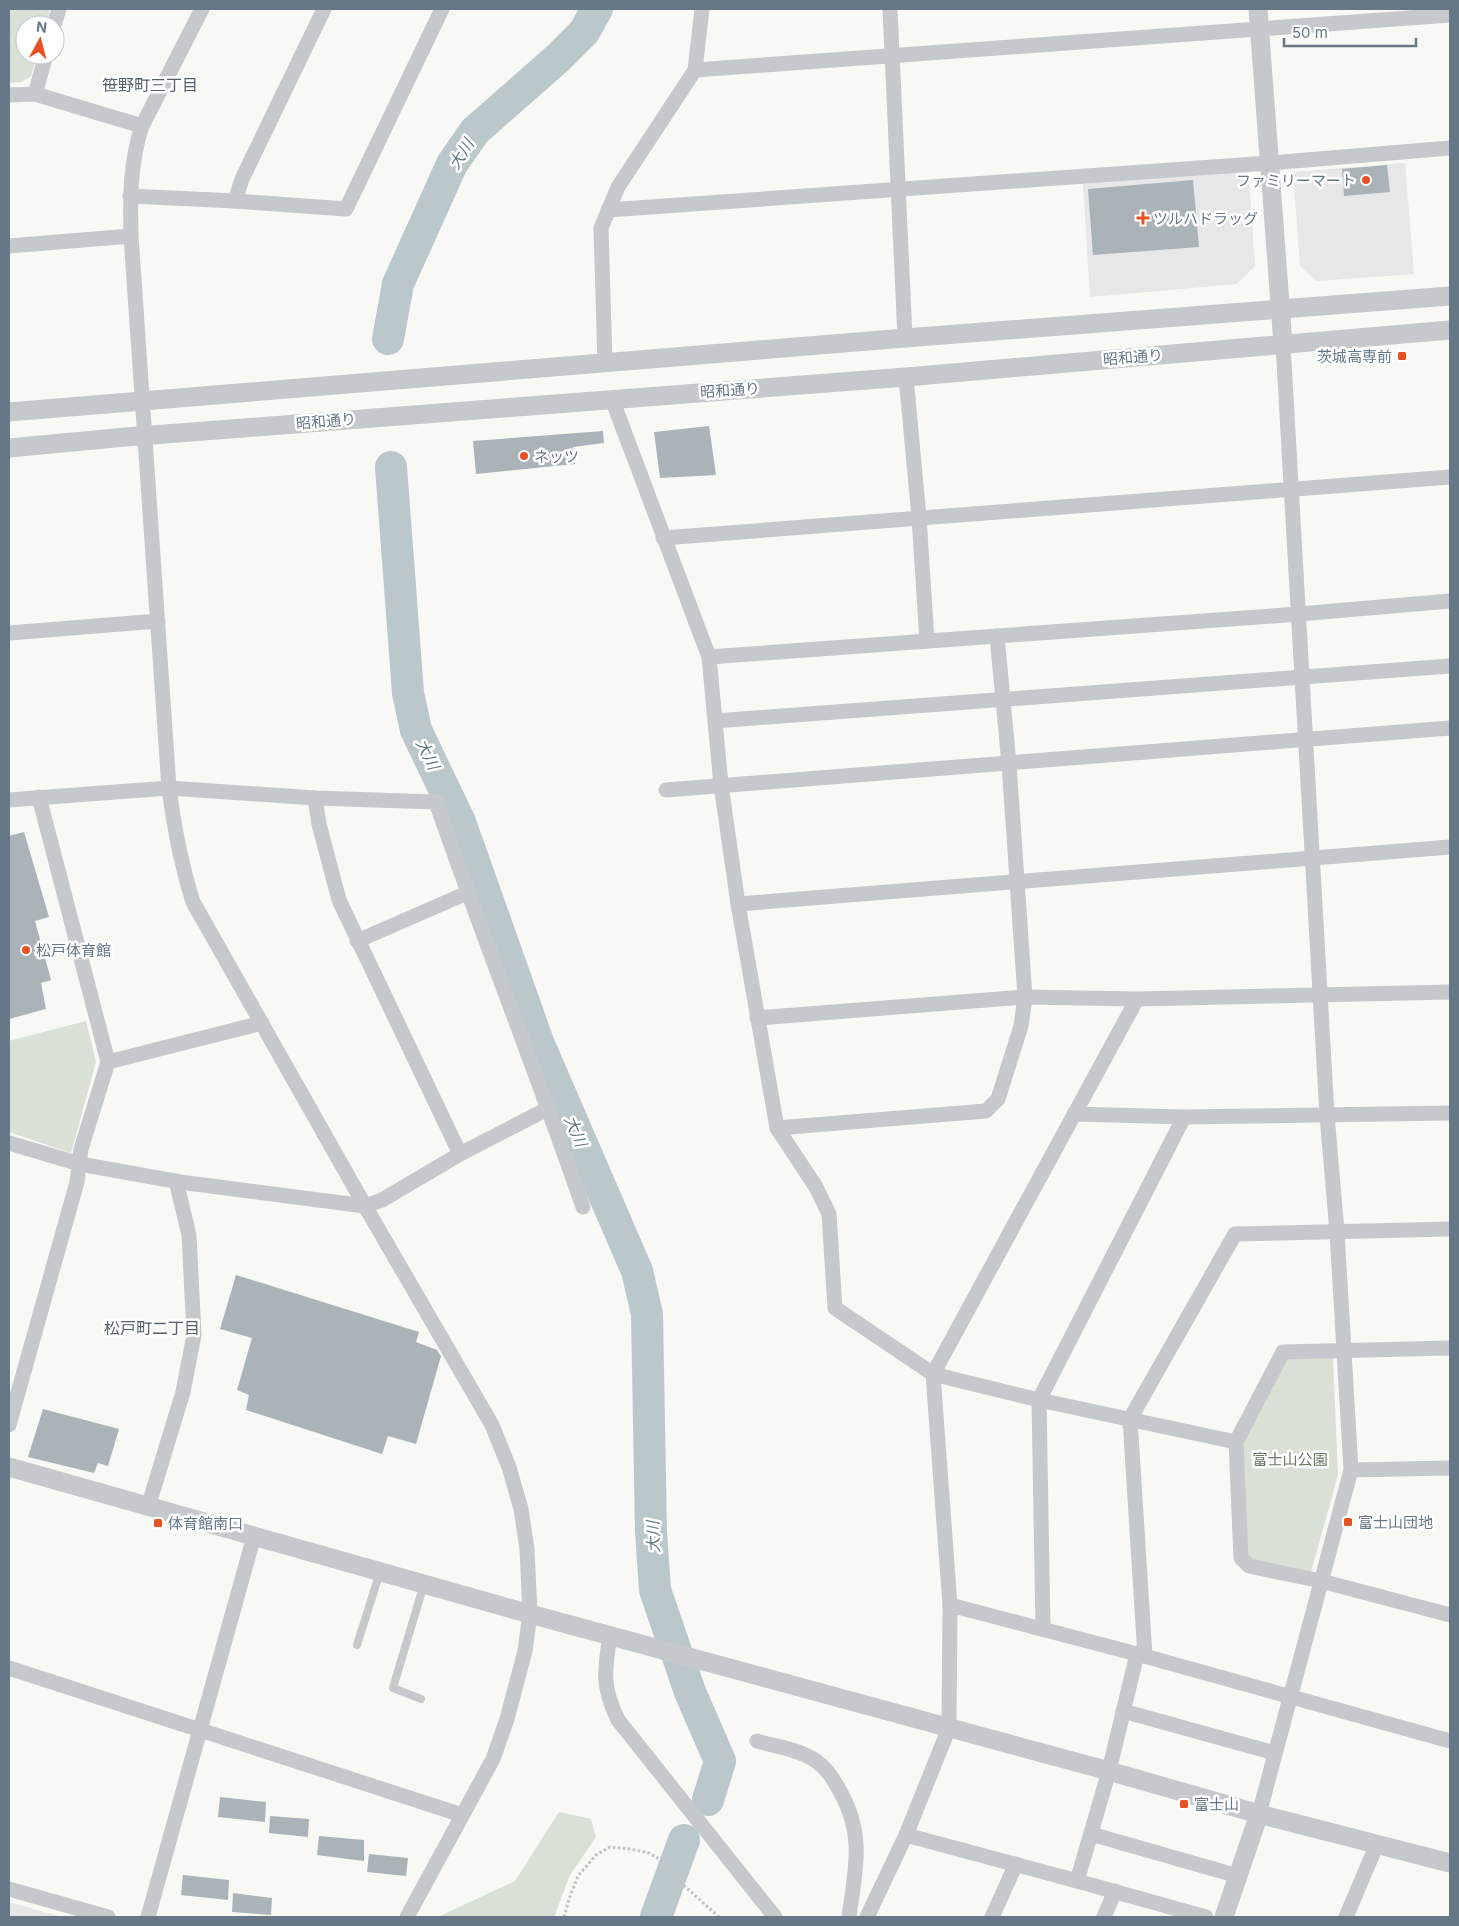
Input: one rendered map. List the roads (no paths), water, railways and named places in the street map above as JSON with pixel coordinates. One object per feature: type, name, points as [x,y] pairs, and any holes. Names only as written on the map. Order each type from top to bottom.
[{"type":"street","points":[[202,9],[142,126],[135,147],[130,196],[131,236],[169,788],[183,872],[193,902],[364,1206],[492,1425],[510,1467],[521,1509],[527,1550],[530,1614],[526,1651],[507,1719],[493,1759],[407,1917]]},
{"type":"street","points":[[236,200],[242,179],[324,9]]},
{"type":"street","points":[[130,196],[236,200],[346,209],[442,9]]},
{"type":"street","points":[[605,364],[601,228],[618,188],[695,70],[702,9]]},
{"type":"street","points":[[890,9],[905,338]]},
{"type":"street","points":[[1224,1917],[1259,1814],[1351,1470],[1290,489],[1283,344],[1258,9]]},
{"type":"street","points":[[695,70],[1450,15]]},
{"type":"street","points":[[35,94],[43,65]]},
{"type":"street","points":[[9,95],[35,94],[142,126]]},
{"type":"street","points":[[608,210],[1268,163],[1450,148]]},
{"type":"street","points":[[9,246],[131,236]]},
{"type":"street","points":[[9,412],[905,338],[1450,296]]},
{"type":"street","name":"昭和通り","points":[[9,448],[612,398],[906,377],[1450,330]]},
{"type":"street","points":[[906,377],[919,517],[927,641]]},
{"type":"street","points":[[612,398],[709,657],[720,785],[738,904],[777,1128],[816,1187],[829,1214],[835,1308],[933,1374],[1038,1400],[1236,1442]]},
{"type":"street","points":[[663,538],[1450,477]]},
{"type":"street","points":[[709,657],[1298,614],[1450,601]]},
{"type":"street","points":[[9,633],[158,621]]},
{"type":"street","points":[[777,1128],[986,1111],[998,1098],[1021,1026],[1025,998],[997,636]]},
{"type":"street","points":[[715,721],[1450,666]]},
{"type":"street","points":[[666,790],[1450,728]]},
{"type":"street","points":[[9,800],[169,788],[315,798],[436,802],[467,893],[549,1108],[583,1207]]},
{"type":"street","points":[[9,1425],[74,1192],[81,1149],[108,1062],[39,797]]},
{"type":"street","points":[[315,798],[319,824],[339,900],[460,1154]]},
{"type":"street","points":[[738,904],[1017,880],[1450,847]]},
{"type":"street","points":[[357,941],[467,893]]},
{"type":"street","points":[[757,1018],[1025,998],[1137,999],[1450,992]]},
{"type":"street","points":[[867,1917],[906,1835],[949,1728],[950,1605],[933,1374],[1137,999]]},
{"type":"street","points":[[108,1062],[262,1023]]},
{"type":"street","points":[[9,1143],[80,1164],[176,1181],[364,1206],[382,1200],[460,1154],[549,1108]]},
{"type":"street","points":[[1074,1114],[1184,1117],[1450,1113]]},
{"type":"street","points":[[1043,1629],[1038,1400],[1184,1117]]},
{"type":"street","points":[[148,1507],[183,1392],[194,1335],[189,1235],[176,1181]]},
{"type":"street","points":[[1077,1881],[1109,1771],[1123,1711],[1141,1655],[1130,1420],[1235,1234],[1450,1229]]},
{"type":"street","points":[[1450,1348],[1283,1352],[1236,1442],[1242,1558],[1249,1566],[1321,1581],[1450,1615]]},
{"type":"street","points":[[9,1467],[610,1636],[1109,1771],[1259,1814],[1450,1863]]},
{"type":"street","points":[[1351,1470],[1450,1468]]},
{"type":"street","points":[[148,1917],[254,1536]]},
{"type":"street","points":[[950,1605],[1141,1655],[1450,1740]]},
{"type":"street","points":[[610,1636],[605,1682],[609,1702],[618,1720],[775,1917]]},
{"type":"street","points":[[9,1668],[462,1815]]},
{"type":"street","points":[[1123,1711],[1275,1752]]},
{"type":"street","points":[[756,1741],[801,1754],[821,1765],[836,1782],[848,1806],[856,1830],[857,1851],[849,1917]]},
{"type":"street","points":[[1091,1834],[1238,1876]]},
{"type":"street","points":[[906,1835],[1206,1917]]},
{"type":"street","points":[[1346,1917],[1376,1844]]},
{"type":"street","points":[[992,1917],[1016,1864]]},
{"type":"street","points":[[9,1889],[108,1917]]},
{"type":"street","points":[[1104,1917],[1115,1891]]},
{"type":"lane","points":[[357,1645],[380,1572]]},
{"type":"lane","points":[[421,1699],[393,1688],[424,1584]]},
{"type":"waterway","name":"大川","points":[[388,339],[398,284],[452,164],[475,131],[558,58],[584,32],[597,9]]},
{"type":"waterway","name":"大川","points":[[391,467],[408,693],[416,730],[460,822],[538,1042],[637,1271],[647,1314],[651,1532],[655,1590],[690,1692],[720,1761],[708,1800]]},
{"type":"waterway","name":"大川","points":[[656,1917],[684,1840]]},
{"type":"place","name":"ファミリーマート","points":[[1366,180]]},
{"type":"place","name":"ツルハドラッグ","points":[[1143,218]]},
{"type":"place","name":"茨城高専前","points":[[1402,356]]},
{"type":"place","name":"ネッツ","points":[[524,456]]},
{"type":"place","name":"松戸体育館","points":[[26,950]]},
{"type":"place","name":"富士山団地","points":[[1348,1522]]},
{"type":"place","name":"体育館南口","points":[[158,1523]]},
{"type":"place","name":"富士山","points":[[1184,1804]]},
{"type":"district","name":"笹野町三丁目","points":[[150,85]]},
{"type":"district","name":"松戸町二丁目","points":[[152,1328]]},
{"type":"park label","name":"富士山公園","points":[[1290,1459]]}]
